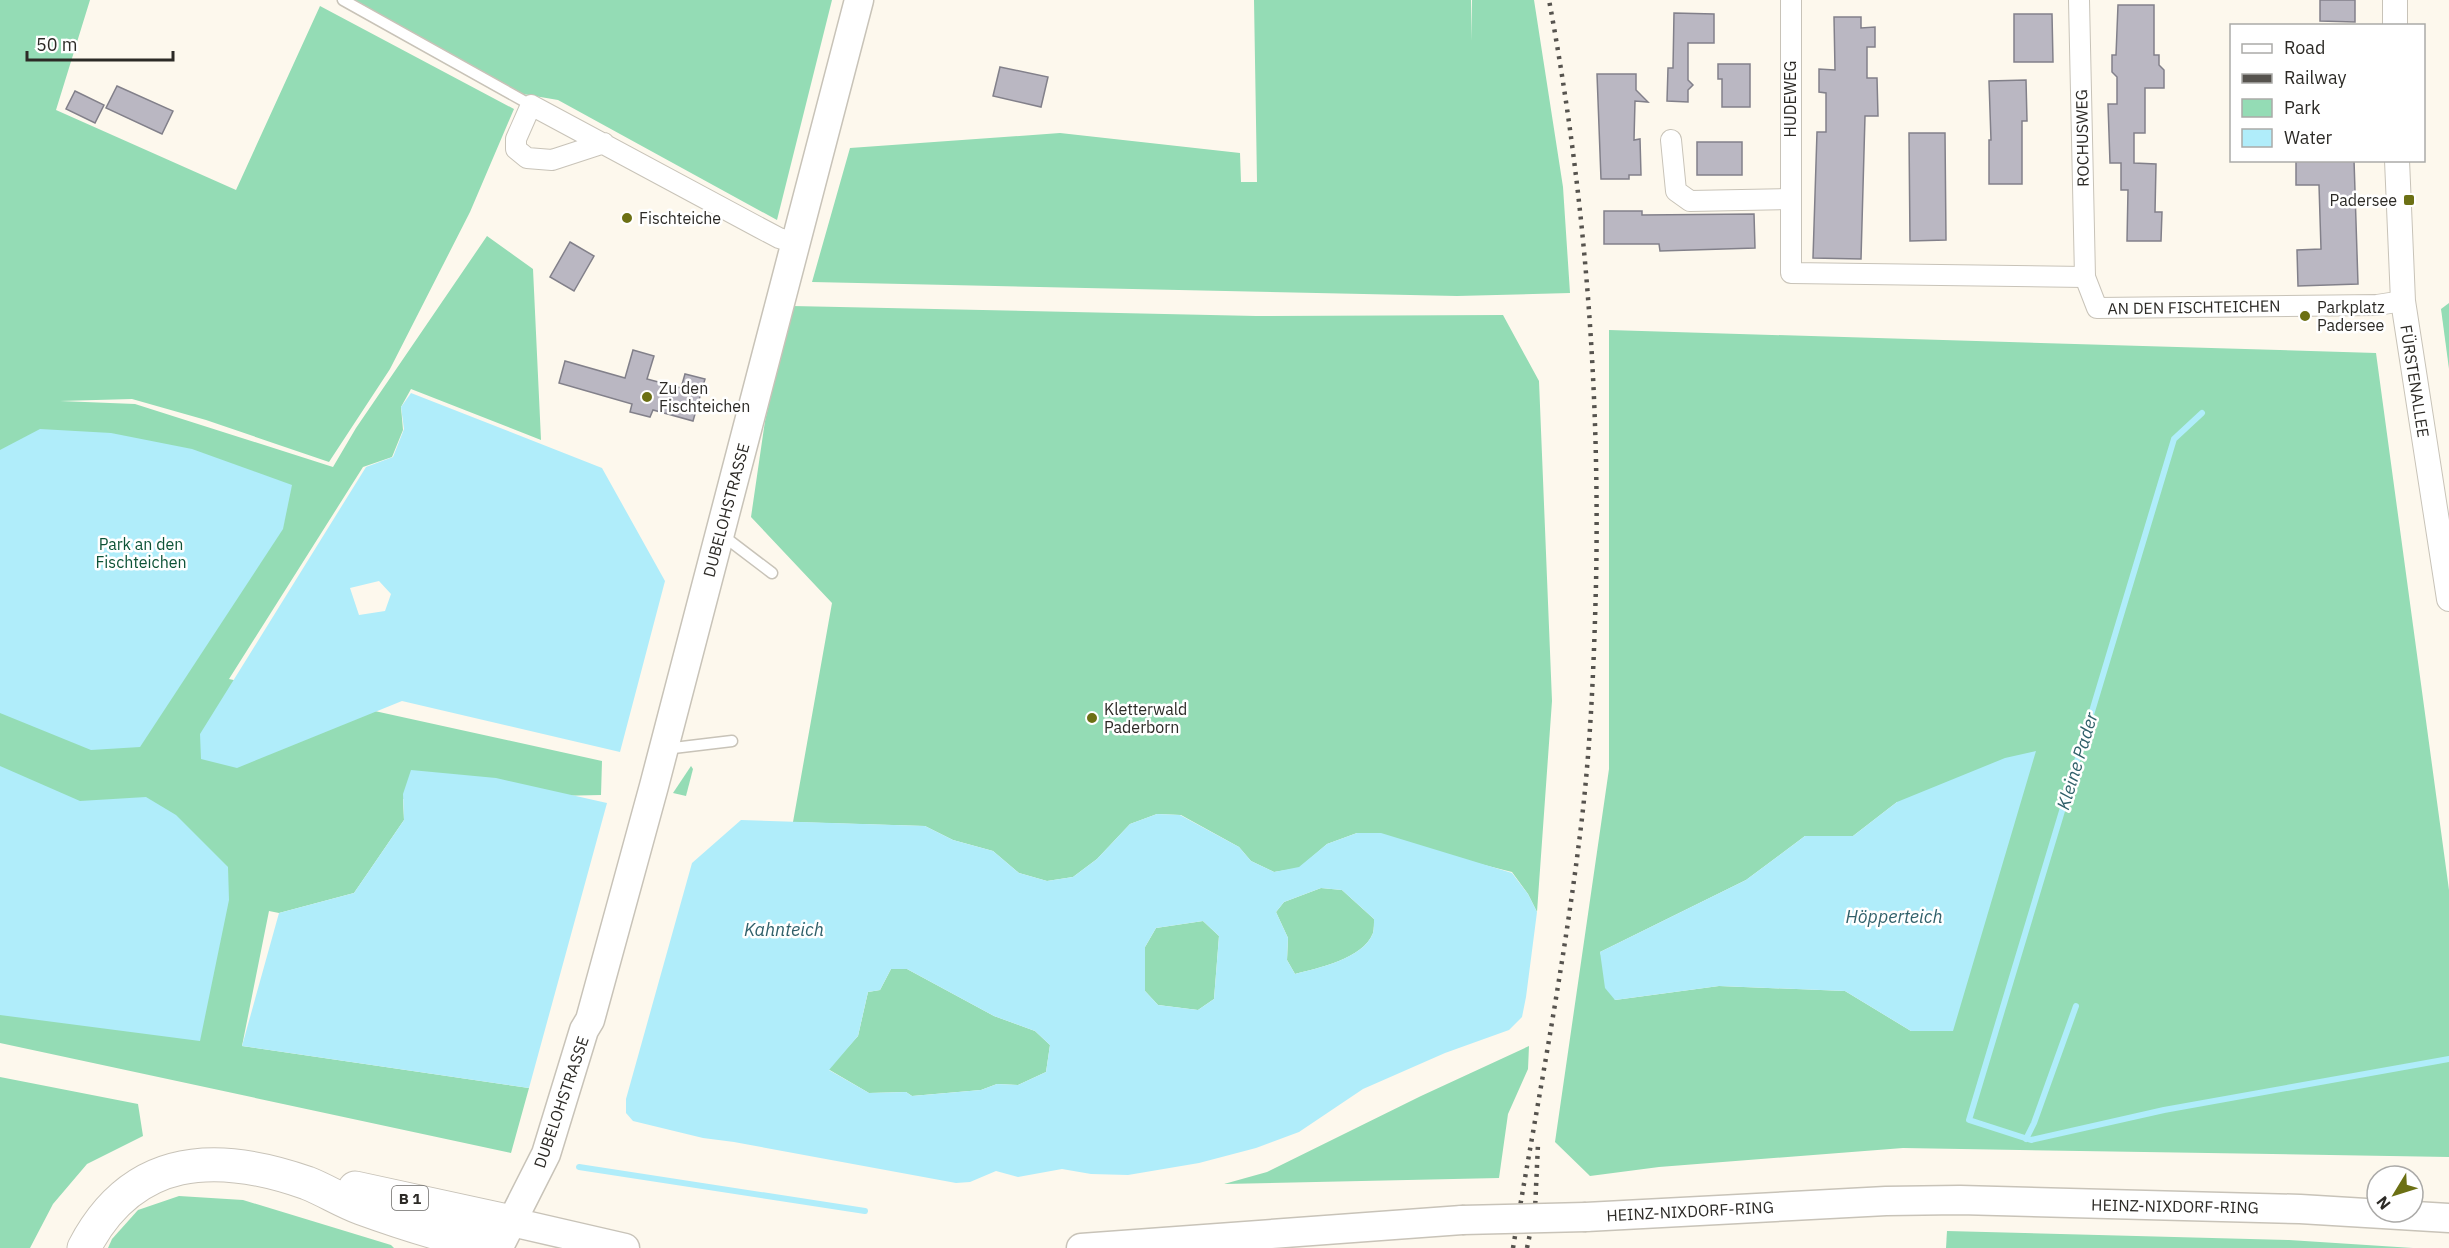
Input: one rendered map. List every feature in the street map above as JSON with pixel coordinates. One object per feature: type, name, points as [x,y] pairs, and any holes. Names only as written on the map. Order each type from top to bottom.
[{"type":"highway","name":"B 1","points":[[84,1248],[95,1227],[114,1204],[137,1185],[165,1172],[196,1164],[229,1164],[308,1183],[368,1189],[511,1238]]},
{"type":"main road","name":"DUBELOHSTRASSE","points":[[511,1238],[546,1154],[584,1030],[590,1020],[859,0]]},
{"type":"main road","name":"HEINZ-NIXDORF-RING","points":[[1081,1248],[1462,1220],[1586,1217],[1886,1201],[1960,1200],[2300,1209],[2449,1218]]},
{"type":"main road","points":[[2425,1202],[2449,1201]]},
{"type":"main road","name":"HEINZ-NIXDORF-RING","points":[[2300,1209],[2365,1205]]},
{"type":"main road","points":[[511,1238],[626,1248]]},
{"type":"street","name":"HUDEWEG","points":[[1791,0],[1791,273],[2085,276]]},
{"type":"street","name":"ROCHUSWEG","points":[[2079,0],[2085,276]]},
{"type":"street","points":[[2395,0],[2395,24]]},
{"type":"street","points":[[604,143],[552,160],[527,158],[516,149],[516,139],[531,105],[604,143],[779,238],[795,243]]},
{"type":"street","points":[[1671,140],[1676,191],[1690,201],[1790,199]]},
{"type":"street","name":"FÜRSTENALLEE","points":[[2397,162],[2403,301],[2444,534],[2449,599]]},
{"type":"street","name":"AN DEN FISCHTEICHEN","points":[[2085,276],[2097,308],[2377,305],[2403,301]]},
{"type":"lane","points":[[343,0],[531,105]]},
{"type":"lane","points":[[719,532],[772,573]]},
{"type":"lane","points":[[662,750],[732,741]]},
{"type":"green space","name":"Park an den Fischteichen","points":[[0,0],[90,0],[56,110],[236,190],[320,6],[514,109],[470,212],[390,369],[329,462],[206,420],[132,399],[60,401],[135,404],[333,467],[356,428],[487,236],[533,269],[541,440],[411,389],[401,407],[403,430],[392,457],[363,467],[229,679],[602,761],[601,795],[403,799],[404,820],[354,893],[279,913],[269,911],[242,1046],[529,1088],[511,1153],[0,1043]]},
{"type":"green space","points":[[349,0],[832,0],[777,220],[558,100],[517,93]]},
{"type":"green space","points":[[1254,0],[1471,0],[1471,41],[1472,0],[1534,0],[1563,187],[1570,293],[1457,296],[812,282],[850,148],[1060,133],[1240,153],[1241,182],[1257,182]]},
{"type":"green space","points":[[2449,303],[2449,369],[2441,309]]},
{"type":"green space","points":[[792,306],[1256,316],[1503,315],[1539,381],[1552,701],[1537,912],[1528,894],[1512,872],[1357,833],[1327,844],[1299,868],[1274,872],[1251,861],[1239,847],[1181,815],[1157,814],[1130,824],[1097,859],[1073,877],[1047,881],[1019,873],[993,851],[953,840],[925,826],[793,822],[832,603],[751,517],[765,421]]},
{"type":"green space","points":[[1609,330],[2376,353],[2449,890],[2449,1157],[1903,1148],[1659,1167],[1590,1176],[1555,1142],[1609,769]],"holes":[[[1897,802],[1911,1031],[1845,991],[1719,986],[1615,1000],[1600,952],[1746,880],[1805,836],[1853,836]]]},
{"type":"green space","points":[[691,766],[693,769],[686,796],[673,793]]},
{"type":"green space","points":[[1321,888],[1342,890],[1374,919],[1373,933],[1360,950],[1350,956],[1295,974],[1287,960],[1288,938],[1276,912],[1284,902]]},
{"type":"green space","points":[[1203,921],[1219,936],[1214,999],[1198,1010],[1158,1005],[1145,991],[1145,947],[1156,928]]},
{"type":"green space","points":[[891,969],[907,969],[994,1016],[1035,1031],[1050,1045],[1046,1072],[1018,1085],[997,1084],[981,1090],[912,1096],[906,1092],[869,1093],[828,1069],[858,1036],[868,992],[880,990]]},
{"type":"green space","points":[[1529,1046],[1528,1069],[1508,1114],[1499,1178],[1224,1184],[1267,1172]]},
{"type":"green space","points":[[0,1077],[138,1104],[143,1136],[87,1164],[53,1204],[30,1248],[0,1248]]},
{"type":"green space","points":[[179,1196],[243,1200],[391,1245],[394,1248],[108,1248],[112,1239],[138,1210]]},
{"type":"green space","points":[[1947,1231],[2289,1240],[2413,1248],[1946,1248]]},
{"type":"water","points":[[411,393],[602,468],[665,581],[620,752],[402,701],[237,768],[201,759],[200,734],[366,467],[393,457],[404,429],[401,407]],"holes":[[[379,581],[391,594],[385,611],[359,615],[350,588]]]},
{"type":"water","points":[[40,429],[111,433],[192,449],[292,485],[283,529],[140,747],[91,750],[0,713],[0,450]]},
{"type":"water","name":"Höpperteich","points":[[2036,751],[1953,1031],[1911,1031],[1845,991],[1719,986],[1615,1000],[1605,988],[1600,952],[1746,880],[1805,836],[1853,836],[1897,802],[2005,758]]},
{"type":"water","points":[[0,766],[80,801],[146,797],[176,815],[228,867],[229,900],[200,1041],[0,1015]]},
{"type":"water","points":[[411,770],[496,778],[607,803],[529,1088],[242,1046],[279,913],[354,893],[404,820],[403,794]]},
{"type":"water","name":"Kahnteich","points":[[1157,814],[1180,815],[1239,847],[1251,861],[1274,872],[1299,867],[1327,844],[1357,833],[1381,833],[1512,873],[1528,894],[1537,912],[1522,1017],[1509,1030],[1445,1053],[1363,1089],[1299,1132],[1256,1148],[1199,1163],[1128,1175],[1091,1174],[1062,1169],[1018,1177],[996,1171],[970,1182],[956,1183],[703,1138],[633,1121],[626,1113],[626,1099],[692,863],[741,820],[925,826],[953,840],[993,851],[1019,873],[1047,881],[1073,877],[1097,859],[1130,824]],"holes":[[[1321,888],[1342,890],[1374,919],[1373,933],[1368,942],[1350,956],[1295,974],[1287,960],[1288,938],[1276,912],[1284,902]],[[1203,921],[1219,936],[1214,999],[1198,1010],[1158,1005],[1145,991],[1145,947],[1156,928]],[[891,969],[907,969],[994,1016],[1035,1031],[1050,1045],[1046,1072],[1018,1085],[997,1084],[981,1090],[912,1096],[906,1092],[869,1093],[829,1070],[858,1036],[868,992],[880,990]]]},
{"type":"building","points":[[2320,0],[2355,0],[2355,22],[2320,21]]},
{"type":"building","points":[[2118,5],[2154,5],[2154,55],[2159,55],[2159,65],[2164,70],[2164,88],[2145,88],[2145,133],[2134,133],[2134,163],[2156,164],[2155,212],[2162,212],[2161,241],[2127,241],[2128,190],[2121,190],[2121,163],[2110,163],[2108,104],[2117,104],[2117,77],[2112,72],[2112,55],[2116,55]]},
{"type":"building","points":[[1674,13],[1714,14],[1714,43],[1688,43],[1688,80],[1693,85],[1688,90],[1688,102],[1667,101],[1668,68],[1673,68]]},
{"type":"building","points":[[2014,14],[2052,14],[2053,62],[2014,62]]},
{"type":"building","points":[[1834,17],[1861,17],[1861,28],[1875,27],[1875,47],[1867,47],[1867,78],[1877,78],[1878,116],[1865,116],[1861,259],[1813,258],[1817,132],[1826,132],[1826,93],[1819,92],[1819,69],[1835,70]]},
{"type":"building","points":[[1718,64],[1750,64],[1750,107],[1722,107],[1722,79],[1718,79]]},
{"type":"building","points":[[1000,67],[1048,77],[1041,107],[993,96]]},
{"type":"building","points":[[1597,74],[1636,74],[1636,90],[1648,102],[1635,101],[1634,140],[1640,139],[1641,175],[1629,175],[1629,179],[1601,179]]},
{"type":"building","points":[[2026,80],[2027,121],[2022,121],[2022,184],[1989,184],[1989,140],[1991,140],[1989,81]]},
{"type":"building","points":[[117,86],[173,111],[162,134],[106,108]]},
{"type":"building","points":[[75,91],[104,105],[95,123],[66,109]]},
{"type":"building","points":[[1909,133],[1945,133],[1946,240],[1910,241]]},
{"type":"building","points":[[1697,142],[1742,142],[1742,175],[1697,175]]},
{"type":"building","points":[[2296,162],[2354,162],[2358,284],[2298,286],[2297,250],[2321,249],[2319,185],[2296,185]]},
{"type":"building","points":[[1604,211],[1642,211],[1642,215],[1754,214],[1755,248],[1660,251],[1659,244],[1604,244]]},
{"type":"building","points":[[570,242],[594,256],[574,291],[550,277]]},
{"type":"building","points":[[633,350],[654,356],[647,379],[681,388],[685,374],[705,379],[693,421],[653,410],[650,417],[630,412],[632,404],[559,383],[565,361],[625,378]]},
{"type":"waterway","name":"Kleine Pader","points":[[2202,413],[2174,439],[1969,1120],[2031,1140],[2164,1110],[2449,1059]]},
{"type":"waterway","points":[[2026,1139],[2034,1123],[2076,1006]]},
{"type":"waterway","points":[[579,1167],[865,1211]]},
{"type":"railway","points":[[1513,1248],[1559,980],[1582,818],[1592,701],[1595,613],[1597,511],[1588,291],[1572,145],[1549,0]]},
{"type":"railway","points":[[1527,1248],[1535,1210],[1538,1144]]},
{"type":"place","name":"Padersee","points":[[2409,200]]},
{"type":"place","name":"Fischteiche","points":[[627,218]]},
{"type":"place","name":"Parkplatz Padersee","points":[[2305,316]]},
{"type":"place","name":"Zu den Fischteichen","points":[[647,397]]},
{"type":"place","name":"Kletterwald Paderborn","points":[[1092,718]]}]
